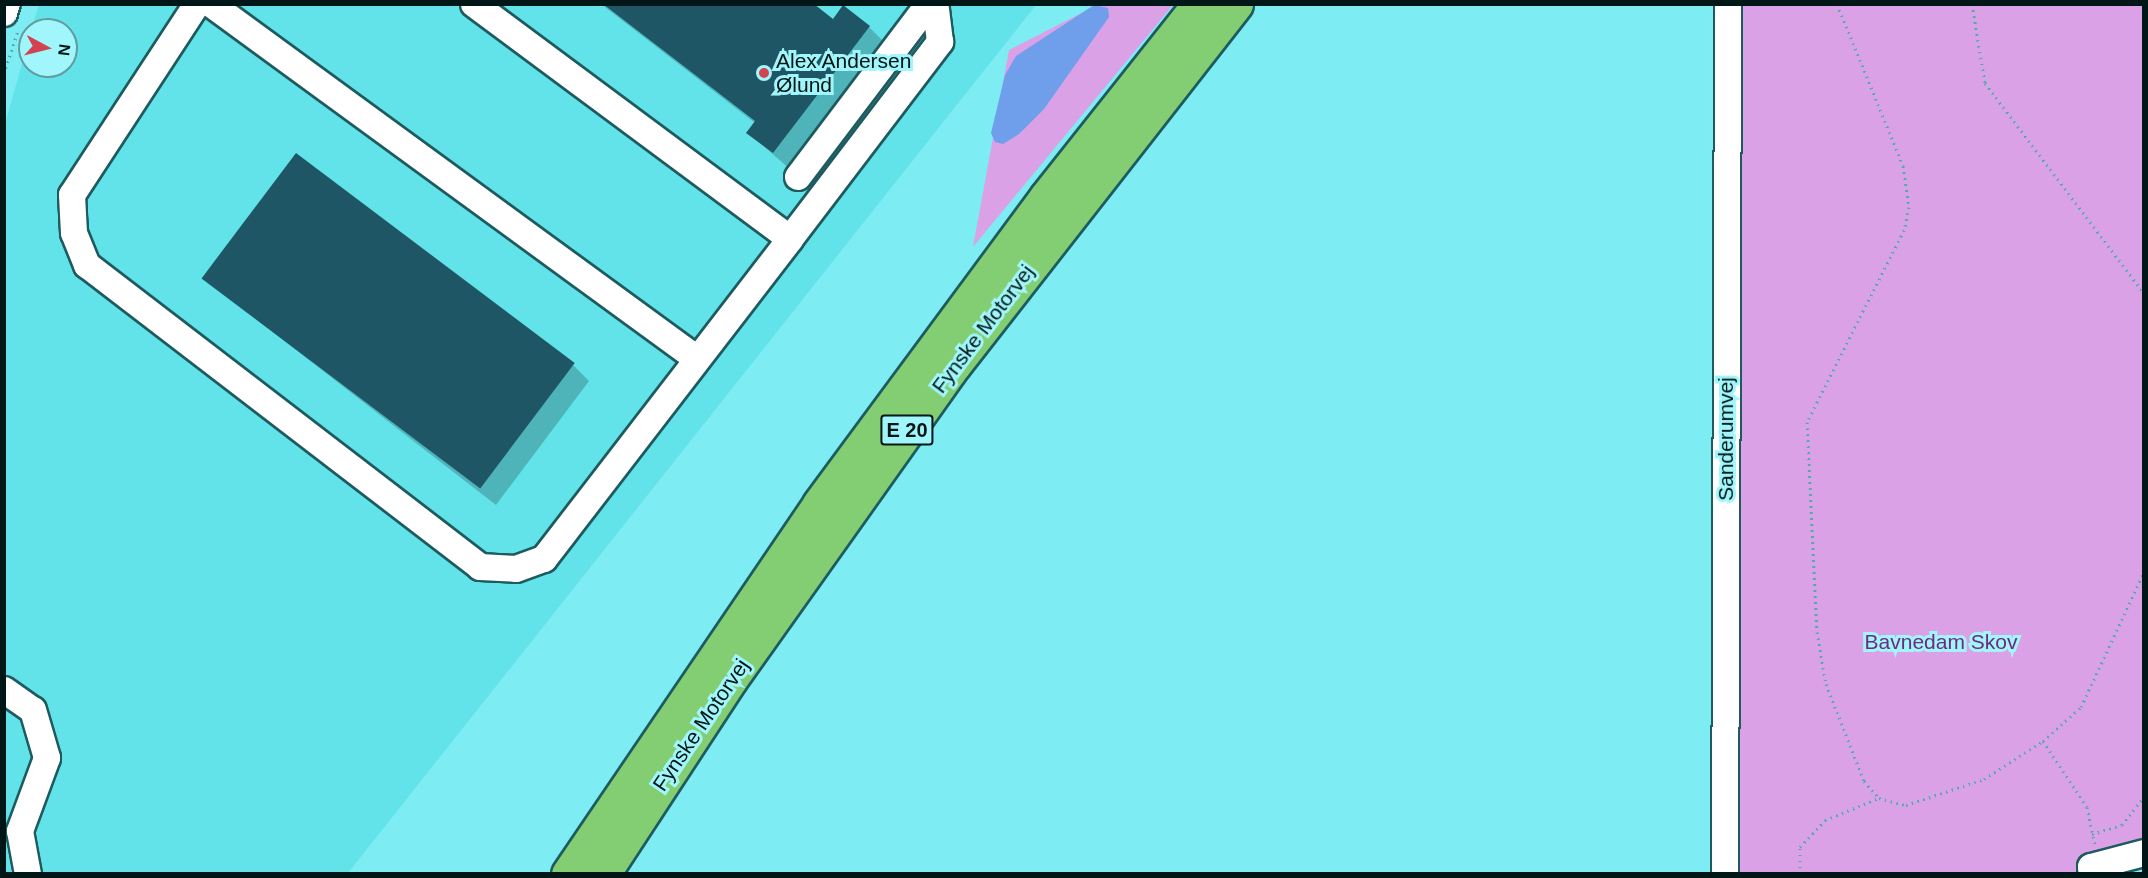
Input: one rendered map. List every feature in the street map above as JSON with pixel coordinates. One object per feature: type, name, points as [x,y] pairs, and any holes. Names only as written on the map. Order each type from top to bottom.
[{"type":"highway","name":"Fynske Motorvej","points":[[568,873],[826,494],[1046,197],[1199,4]]},
{"type":"highway","name":"Fynske Motorvej","points":[[603,873],[730,680],[954,365],[1236,4]]},
{"type":"street","points":[[7,4],[12,20]]},
{"type":"street","points":[[197,4],[72,195],[74,232],[87,266],[480,567],[516,569],[544,559],[940,42],[935,4]]},
{"type":"street","points":[[211,4],[697,359]]},
{"type":"street","points":[[474,4],[790,239]]},
{"type":"street","points":[[798,177],[929,4]]},
{"type":"street","name":"Sanderumvej","points":[[1725,873],[1728,4]]},
{"type":"street","points":[[4,690],[33,711],[47,758],[20,831],[28,873]]},
{"type":"street","points":[[2096,869],[2144,853]]},
{"type":"path","points":[[1837,4],[1903,166],[1909,207],[1904,230],[1807,422],[1805,453],[1826,684],[1864,781],[1879,798],[1906,805],[1951,793],[2043,741],[2081,707],[2144,572]]},
{"type":"path","points":[[1972,4],[1985,83],[2144,293]]},
{"type":"path","points":[[2139,4],[2144,9]]},
{"type":"path","points":[[4,74],[12,20]]},
{"type":"path","points":[[2043,741],[2082,799],[2092,834],[2096,869]]},
{"type":"path","points":[[2092,834],[2122,825],[2144,797]]},
{"type":"path","points":[[1800,873],[1800,847],[1825,820],[1879,798]]},
{"type":"shaded area","points":[[39,5],[1036,5],[348,873],[5,874],[5,124],[18,78],[78,78],[78,18],[35,18]]},
{"type":"shaded area","points":[[1094,5],[1108,8],[1109,17],[1044,109],[1019,134],[1003,144],[995,142],[991,133],[1005,75],[1016,56]]},
{"type":"green space","points":[[1097,5],[1173,5],[973,247],[1009,50]]},
{"type":"green space","name":"Bavnedam Skov","points":[[1742,5],[2143,5],[2143,844],[2079,864],[2082,873],[1737,874]]},
{"type":"building","name":"Alex Andersen Ølund","points":[[603,4],[814,4],[833,19],[843,5],[870,26],[773,153],[746,133],[755,121]]},
{"type":"building","points":[[296,153],[575,363],[480,488],[202,278]]},
{"type":"place","name":"Alex Andersen Ølund","points":[[764,73]]}]
